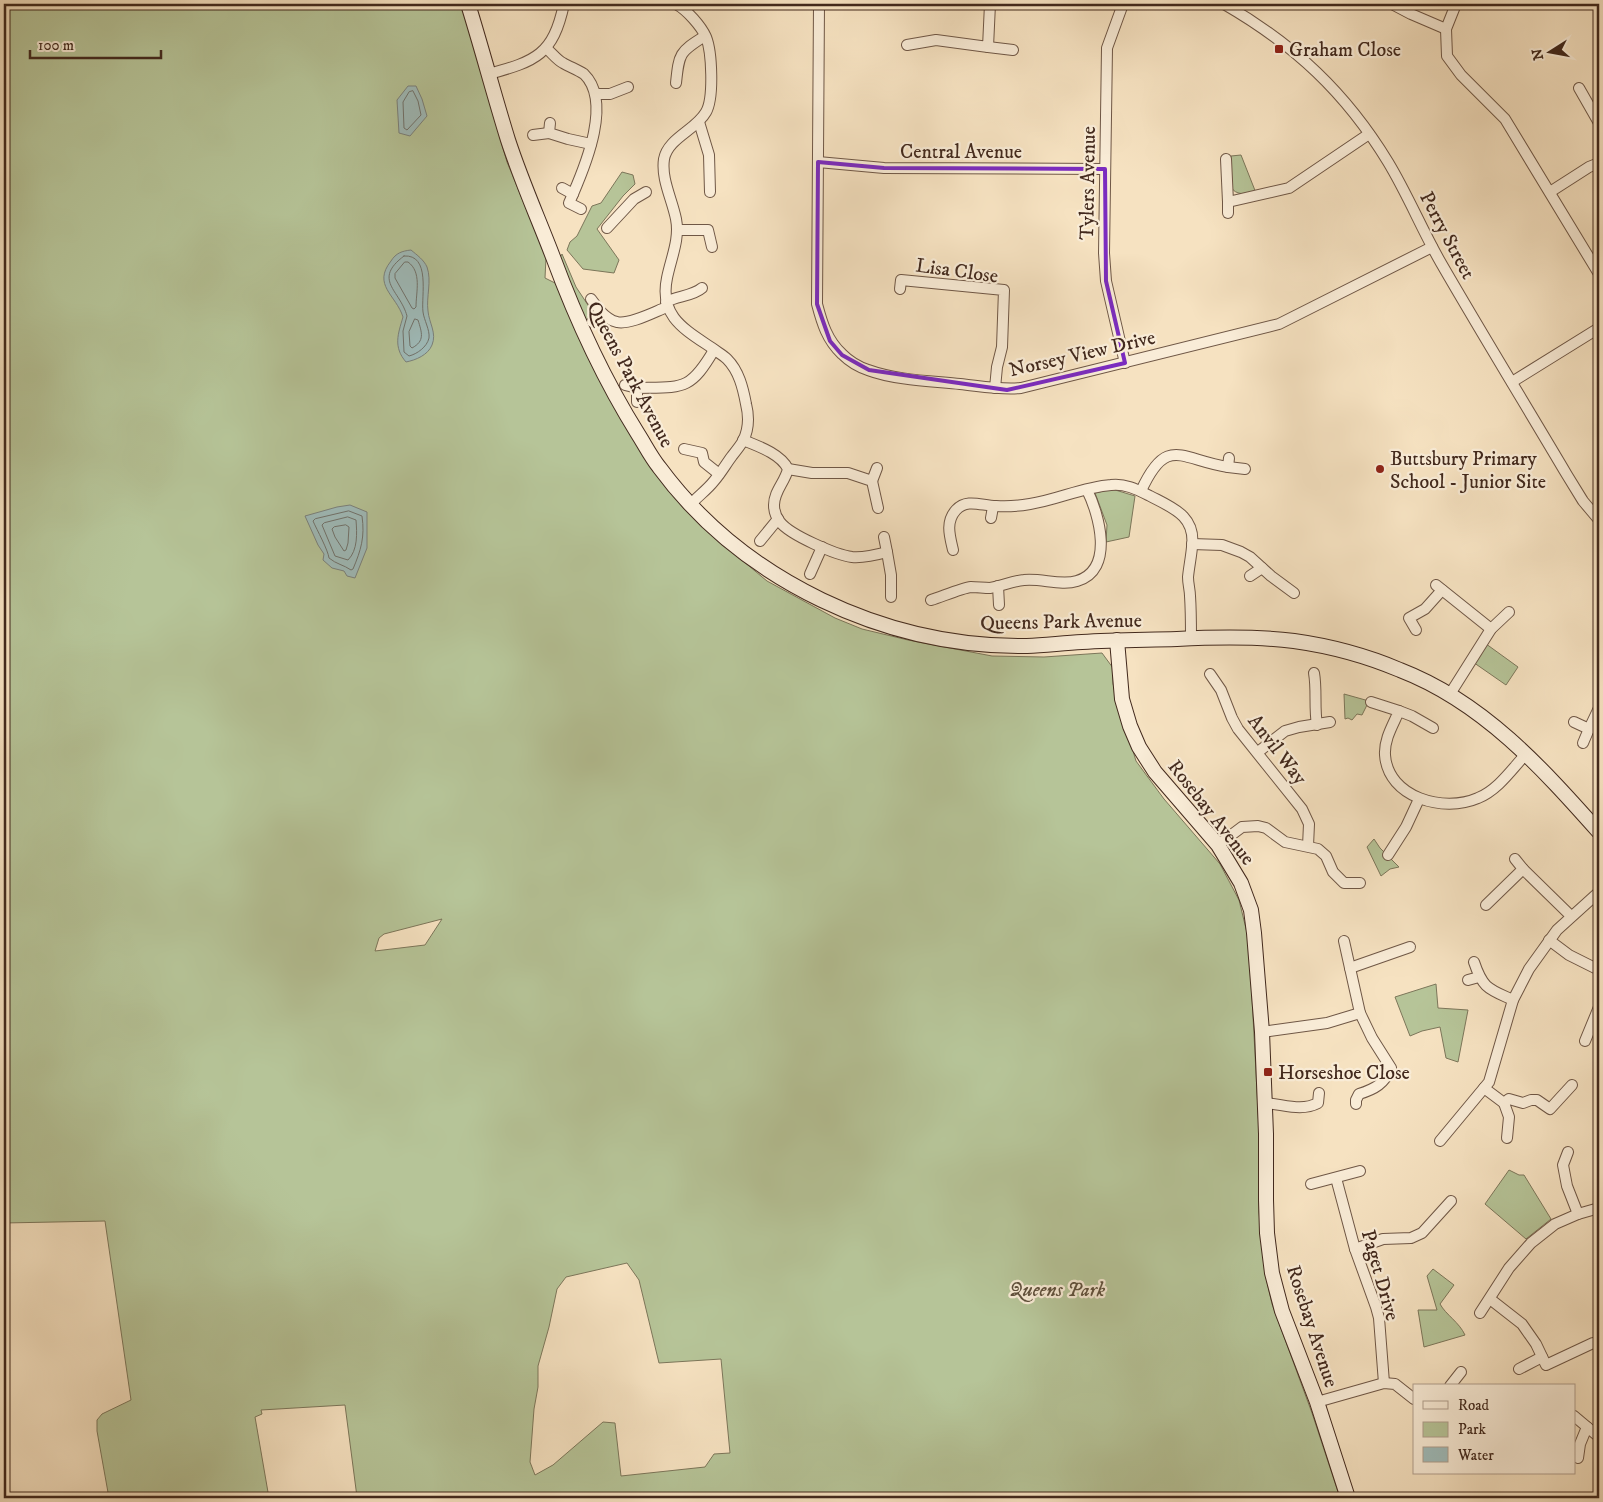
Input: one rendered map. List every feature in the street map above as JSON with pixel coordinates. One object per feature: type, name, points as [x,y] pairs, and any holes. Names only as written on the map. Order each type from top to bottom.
[{"type":"street","name":"Queens Park Avenue","points":[[468,4],[508,140],[573,310],[589,345],[628,417],[658,466],[690,504],[728,540],[754,560],[776,575],[818,598],[879,623],[923,635],[970,643],[1026,646],[1117,640],[1225,637],[1270,639],[1296,641],[1334,649],[1398,669],[1450,694],[1499,729],[1550,778],[1599,832]]},
{"type":"street","points":[[489,74],[523,65],[534,60],[546,48],[558,27],[564,4]]},
{"type":"street","points":[[676,4],[687,13],[705,36],[709,53],[710,100],[706,113],[699,122],[677,139],[664,157],[664,175],[676,219],[677,230],[665,288],[667,305],[673,317],[682,328],[726,358],[734,366],[740,378],[748,413],[748,426],[743,440],[714,482],[690,504]]},
{"type":"street","name":"Norsey View Drive","points":[[819,4],[817,304],[823,327],[830,341],[842,354],[869,370],[923,380],[1007,390],[1021,388],[1279,324],[1432,247]]},
{"type":"street","points":[[988,47],[990,4]]},
{"type":"street","name":"Tylers Avenue","points":[[1122,4],[1107,48],[1104,253],[1106,281],[1125,363]]},
{"type":"street","name":"Perry Street","points":[[1224,4],[1252,21],[1301,56],[1353,110],[1404,191],[1432,247],[1579,494],[1599,520]]},
{"type":"street","points":[[1392,4],[1446,29]]},
{"type":"street","points":[[1456,4],[1446,29],[1447,56],[1460,75],[1505,119],[1599,274]]},
{"type":"street","points":[[676,83],[680,54],[705,36]]},
{"type":"street","points":[[907,45],[936,40],[1013,50]]},
{"type":"street","points":[[546,48],[561,62],[583,74],[593,86],[596,94],[591,144],[584,169],[569,203],[581,209]]},
{"type":"street","points":[[596,94],[610,94],[628,87]]},
{"type":"street","points":[[1579,88],[1599,123]]},
{"type":"street","points":[[699,122],[709,155],[710,192]]},
{"type":"street","points":[[533,135],[549,128],[568,140],[591,144]]},
{"type":"street","points":[[1226,159],[1228,207],[1289,188],[1369,134]]},
{"type":"street","name":"Central Avenue","points":[[818,162],[884,168],[1105,169]]},
{"type":"street","points":[[1550,192],[1589,167],[1599,163]]},
{"type":"street","points":[[562,188],[573,194]]},
{"type":"street","points":[[607,228],[634,198],[646,192]]},
{"type":"street","points":[[677,230],[708,225],[712,247]]},
{"type":"street","name":"Lisa Close","points":[[901,280],[1004,290],[1002,347],[997,367],[995,388]]},
{"type":"street","points":[[591,299],[610,320],[618,323],[636,319],[667,305],[680,296],[697,292],[702,288]]},
{"type":"street","points":[[592,322],[600,311]]},
{"type":"street","points":[[1512,382],[1599,328]]},
{"type":"street","points":[[625,385],[637,388],[684,385],[693,380],[714,350]]},
{"type":"street","points":[[637,388],[637,402]]},
{"type":"street","points":[[743,440],[774,455],[788,469],[812,473],[848,473],[872,482]]},
{"type":"street","points":[[684,449],[702,453],[704,462],[719,474]]},
{"type":"street","points":[[1141,491],[1153,468],[1170,455],[1190,456],[1211,465],[1229,463],[1245,468]]},
{"type":"street","points":[[877,468],[872,482],[878,508]]},
{"type":"street","points":[[788,469],[775,495],[774,505],[778,518],[786,529],[822,547],[850,557],[886,552]]},
{"type":"street","points":[[953,550],[949,524],[955,511],[962,506],[976,503],[993,506],[1011,506],[1042,502],[1112,484],[1141,491],[1172,506],[1181,513],[1190,529],[1192,544],[1188,581],[1191,638]]},
{"type":"street","points":[[931,600],[970,587],[990,588],[1026,579],[1077,582],[1090,575],[1100,556],[1101,544],[1094,505],[1087,490]]},
{"type":"street","points":[[992,518],[993,506]]},
{"type":"street","points":[[760,541],[778,518]]},
{"type":"street","points":[[884,537],[890,575],[891,597]]},
{"type":"street","points":[[1192,544],[1222,545],[1232,548],[1250,557],[1294,593]]},
{"type":"street","points":[[810,574],[822,547]]},
{"type":"street","points":[[1250,576],[1262,568]]},
{"type":"street","points":[[998,586],[1000,605]]},
{"type":"street","points":[[1416,630],[1409,618],[1425,609],[1439,588],[1490,629]]},
{"type":"street","points":[[1450,694],[1490,629],[1509,612]]},
{"type":"street","name":"Rosebay Avenue","points":[[1117,640],[1122,699],[1130,726],[1140,747],[1155,772],[1218,845],[1241,883],[1251,910],[1262,1032],[1267,1233],[1272,1273],[1282,1311],[1317,1402],[1348,1498]]},
{"type":"street","points":[[1314,673],[1317,690],[1315,712],[1317,725]]},
{"type":"street","name":"Anvil Way","points":[[1210,674],[1221,690],[1238,729],[1296,800],[1307,817],[1309,824],[1308,846]]},
{"type":"street","points":[[1372,702],[1412,716],[1433,728]]},
{"type":"street","points":[[1583,743],[1599,708]]},
{"type":"street","points":[[1399,712],[1386,742],[1387,767],[1396,781],[1407,792],[1419,799],[1442,804],[1455,804],[1478,798],[1496,786],[1526,754]]},
{"type":"street","points":[[1258,752],[1285,731],[1330,722]]},
{"type":"street","points":[[1574,722],[1588,729]]},
{"type":"street","points":[[1388,855],[1406,827],[1419,799]]},
{"type":"street","points":[[1218,845],[1242,827],[1258,826],[1266,828],[1291,845],[1308,846],[1318,849],[1326,856],[1333,872],[1344,883],[1360,883]]},
{"type":"street","points":[[1515,859],[1571,916]]},
{"type":"street","points":[[1486,905],[1522,868]]},
{"type":"street","points":[[1440,1141],[1489,1082],[1513,1000],[1529,969],[1549,940],[1571,916],[1599,892]]},
{"type":"street","points":[[1549,940],[1569,955],[1599,970]]},
{"type":"street","points":[[1344,941],[1360,1013],[1372,1038],[1391,1068],[1386,1079],[1377,1088],[1359,1094],[1356,1104]]},
{"type":"street","points":[[1350,968],[1406,950],[1410,947]]},
{"type":"street","points":[[1474,962],[1483,984],[1513,1000]]},
{"type":"street","points":[[1468,980],[1479,977]]},
{"type":"street","points":[[1586,1041],[1599,1007]]},
{"type":"street","points":[[1262,1032],[1318,1024],[1360,1013]]},
{"type":"street","points":[[1504,1104],[1509,1099],[1523,1102],[1537,1100],[1550,1109],[1572,1085]]},
{"type":"street","points":[[1484,1088],[1504,1104],[1509,1117],[1507,1138]]},
{"type":"street","points":[[1265,1103],[1286,1105],[1294,1108],[1315,1105],[1318,1103],[1319,1093]]},
{"type":"street","points":[[1568,1152],[1562,1165],[1567,1186],[1578,1214]]},
{"type":"street","points":[[1311,1184],[1360,1171]]},
{"type":"street","name":"Paget Drive","points":[[1336,1178],[1355,1248],[1379,1318],[1384,1383]]},
{"type":"street","points":[[1355,1248],[1383,1239],[1411,1238],[1422,1234],[1451,1201]]},
{"type":"street","points":[[1480,1313],[1509,1268],[1531,1243],[1555,1224],[1578,1214],[1599,1208]]},
{"type":"street","points":[[1490,1299],[1522,1324],[1533,1339],[1546,1365],[1593,1344]]},
{"type":"street","points":[[1520,1370],[1542,1357]]},
{"type":"street","points":[[1452,1384],[1461,1372]]},
{"type":"street","points":[[1317,1402],[1384,1383],[1395,1384],[1413,1398]]},
{"type":"street","points":[[1576,1418],[1599,1437]]},
{"type":"street","points":[[1578,1458],[1580,1444],[1588,1427]]},
{"type":"highlighted area","points":[[818,162],[884,168],[1105,169],[1106,281],[1125,363],[1007,390],[869,370],[842,355],[830,341],[817,304]]},
{"type":"green space","name":"Queens Park","points":[[4,4],[462,4],[507,162],[546,257],[545,278],[557,284],[654,470],[683,507],[713,536],[767,581],[835,618],[862,629],[992,656],[1044,657],[1102,653],[1113,668],[1113,684],[1136,761],[1164,799],[1220,864],[1239,900],[1249,941],[1259,1129],[1259,1212],[1265,1273],[1272,1304],[1312,1413],[1340,1498],[386,1498],[386,1493],[357,1497],[345,1405],[261,1410],[262,1414],[255,1417],[269,1498],[109,1498],[97,1431],[97,1420],[102,1414],[131,1400],[105,1221],[4,1223]],"holes":[[[442,919],[425,945],[375,951],[379,938],[384,934]],[[627,1263],[639,1280],[659,1363],[721,1359],[730,1453],[714,1454],[705,1467],[621,1476],[615,1423],[603,1422],[553,1465],[535,1475],[530,1462],[534,1409],[538,1387],[538,1366],[557,1289],[566,1277]]]},
{"type":"green space","points":[[1241,155],[1256,193],[1238,193],[1231,186],[1231,156]]},
{"type":"green space","points":[[622,172],[633,175],[635,184],[597,229],[619,260],[614,273],[583,269],[567,250],[570,242],[577,236],[592,206],[601,203]]},
{"type":"green space","points":[[562,254],[576,287],[592,311],[588,319],[592,338],[558,261]]},
{"type":"green space","points":[[1112,489],[1135,496],[1129,537],[1106,542],[1107,525],[1095,493]]},
{"type":"green space","points":[[1482,641],[1518,667],[1506,685],[1470,660]]},
{"type":"green space","points":[[1344,694],[1369,701],[1362,715],[1357,714],[1352,720],[1345,719]]},
{"type":"green space","points":[[1374,839],[1380,848],[1399,867],[1390,869],[1381,876],[1367,847]]},
{"type":"green space","points":[[1436,984],[1438,1008],[1468,1010],[1458,1062],[1446,1058],[1440,1027],[1410,1036],[1395,997]]},
{"type":"green space","points":[[1509,1170],[1519,1175],[1524,1175],[1551,1219],[1526,1239],[1485,1204]]},
{"type":"green space","points":[[1433,1269],[1454,1285],[1440,1304],[1465,1335],[1424,1347],[1418,1310],[1437,1310],[1427,1276]]},
{"type":"water","points":[[408,86],[416,86],[427,116],[410,136],[399,133],[397,100]]},
{"type":"water","points":[[411,250],[427,267],[429,278],[428,311],[434,336],[428,352],[406,362],[398,346],[398,335],[403,317],[387,290],[384,277],[386,269],[397,254]]},
{"type":"water","points":[[350,505],[367,512],[367,548],[355,578],[347,576],[344,571],[332,568],[323,560],[324,554],[305,516]]},
{"type":"place","name":"Graham Close","points":[[1279,49]]},
{"type":"place","name":"Buttsbury Primary School - Junior Site","points":[[1380,469]]},
{"type":"place","name":"Horseshoe Close","points":[[1268,1072]]}]
